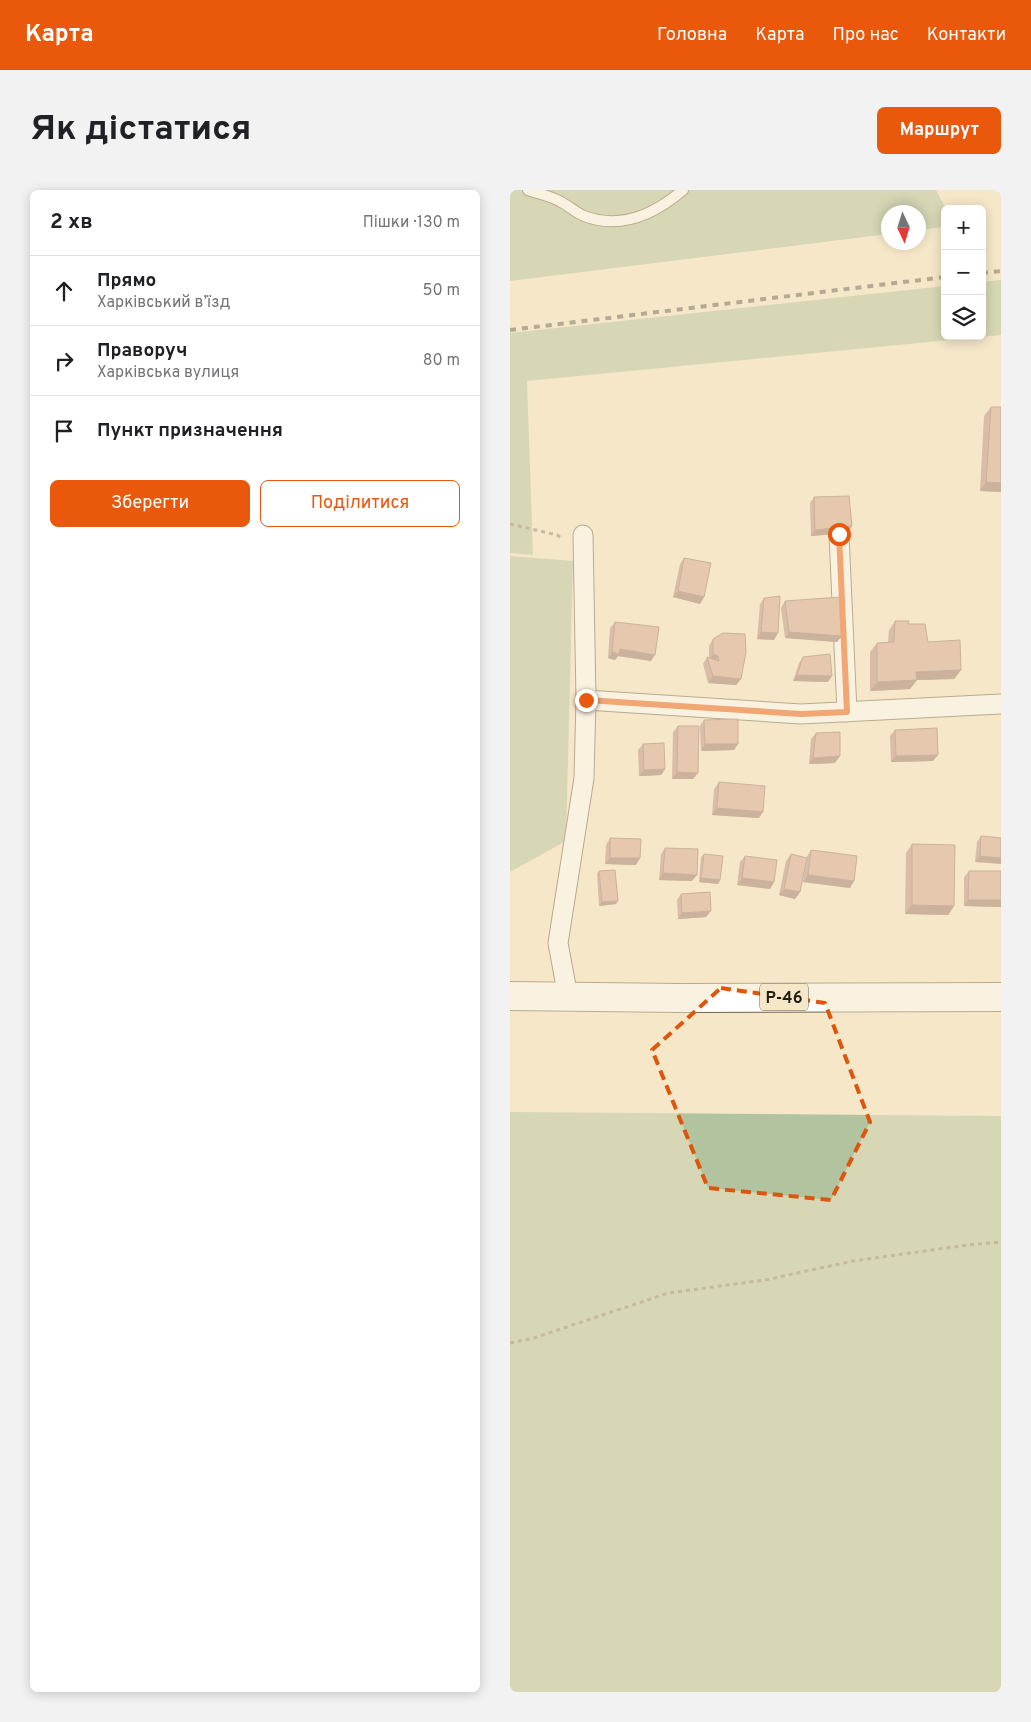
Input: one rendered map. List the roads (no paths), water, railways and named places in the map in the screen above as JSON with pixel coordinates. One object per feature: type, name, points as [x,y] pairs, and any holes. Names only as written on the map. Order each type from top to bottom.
[{"type":"main road","name":"Р-46","points":[[510,996],[1001,997]]},
{"type":"street","points":[[839,534],[847,712]]},
{"type":"street","points":[[568,997],[558,942],[584,778],[586,700],[583,543]]},
{"type":"street","points":[[586,700],[801,714],[1001,704]]},
{"type":"lane","points":[[528,190],[561,202],[584,216],[612,221],[632,219],[645,215],[658,209],[683,190]]},
{"type":"railway","points":[[986,273],[1001,271]]},
{"type":"railway","points":[[510,330],[941,277]]}]
